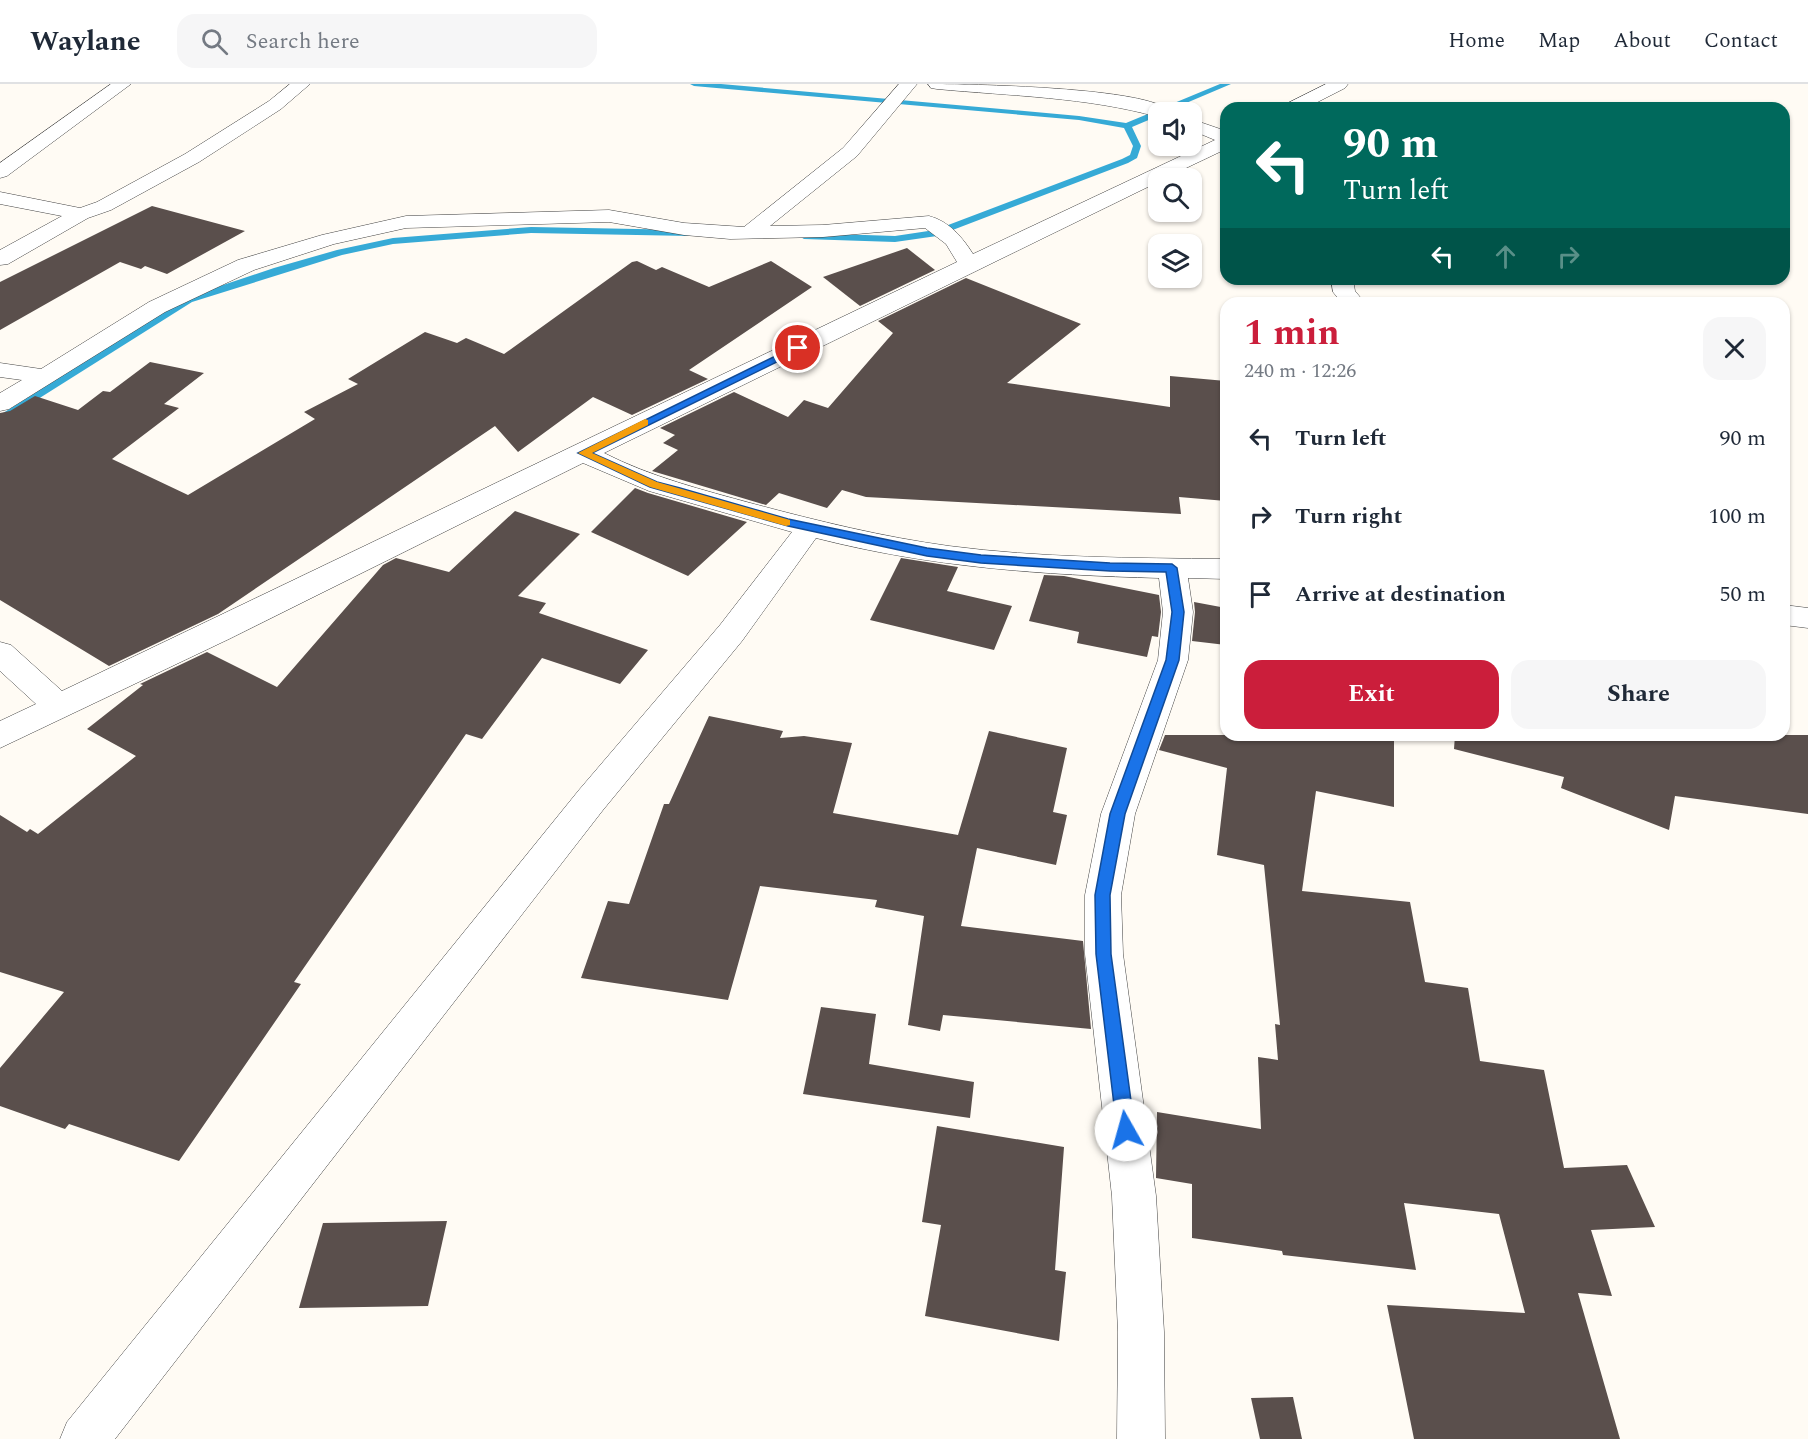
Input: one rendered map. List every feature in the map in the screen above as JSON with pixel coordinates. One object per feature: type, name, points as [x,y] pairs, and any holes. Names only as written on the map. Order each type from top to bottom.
[{"type":"street","points":[[0,172],[122,84]]},
{"type":"street","points":[[0,259],[81,214],[104,206],[192,158],[275,105],[301,84]]},
{"type":"street","points":[[937,84],[1103,99],[1148,108]]},
{"type":"street","points":[[1305,102],[1339,84]]},
{"type":"street","points":[[750,232],[850,152],[907,86]]},
{"type":"street","points":[[1202,129],[1220,137]]},
{"type":"street","points":[[0,735],[1220,143]]},
{"type":"street","points":[[0,198],[81,214]]},
{"type":"street","points":[[0,404],[157,308],[246,265],[377,227],[428,221],[598,216],[706,232],[823,231],[929,222],[954,240],[969,264]]},
{"type":"street","points":[[0,369],[43,376]]},
{"type":"street","points":[[583,453],[654,484],[810,527],[927,552],[981,559],[1110,567],[1220,569]]},
{"type":"street","points":[[84,1439],[591,800],[731,633],[810,527]]},
{"type":"street","points":[[1141,1439],[1141,1332],[1134,1196],[1104,954],[1103,895],[1118,814],[1173,660],[1178,612],[1172,568]]},
{"type":"street","points":[[1790,616],[1808,618]]},
{"type":"street","points":[[0,653],[59,707]]},
{"type":"building","points":[[152,206],[245,231],[167,274],[145,266],[141,269],[120,262],[0,330],[0,282]]},
{"type":"building","points":[[907,248],[935,270],[860,306],[823,277]]},
{"type":"building","points":[[637,261],[656,270],[662,267],[709,287],[771,261],[812,287],[689,370],[708,379],[632,415],[593,397],[518,452],[495,426],[218,614],[109,666],[0,600],[0,413],[10,411],[35,396],[78,410],[103,391],[110,392],[150,362],[204,373],[164,404],[179,408],[112,459],[188,495],[315,419],[304,412],[358,384],[348,379],[425,332],[457,343],[466,338],[504,354],[632,262]]},
{"type":"building","points":[[966,278],[1081,324],[1007,383],[1170,407],[1170,376],[1220,380],[1220,500],[1179,497],[1181,514],[866,497],[842,490],[827,508],[779,493],[766,505],[652,471],[678,450],[663,443],[675,435],[660,428],[734,392],[788,417],[804,400],[828,408],[893,333],[878,321]]},
{"type":"building","points":[[635,488],[747,522],[688,576],[591,532]]},
{"type":"building","points":[[515,511],[580,534],[518,596],[546,603],[539,613],[648,650],[620,684],[542,658],[482,739],[466,734],[294,982],[301,984],[179,1161],[69,1124],[65,1129],[0,1106],[0,1068],[64,992],[0,972],[0,815],[27,832],[30,829],[38,834],[136,756],[87,729],[143,685],[140,684],[207,652],[277,687],[383,565],[396,558],[449,572]]},
{"type":"building","points":[[901,558],[958,567],[947,591],[1012,606],[994,650],[870,620]]},
{"type":"building","points":[[1044,575],[1064,576],[1159,595],[1161,612],[1158,637],[1152,636],[1147,657],[1077,643],[1079,632],[1029,621]]},
{"type":"building","points":[[1194,602],[1220,607],[1220,644],[1192,641]]},
{"type":"building","points":[[709,716],[783,731],[780,738],[804,736],[852,743],[833,813],[958,835],[989,731],[1067,748],[1053,812],[1067,815],[1056,865],[977,848],[961,926],[1083,941],[1091,1029],[943,1015],[940,1031],[908,1025],[924,916],[875,907],[877,900],[760,886],[728,1000],[581,978],[608,901],[629,904],[664,804],[669,804]]},
{"type":"building","points":[[1165,735],[1220,735],[1220,741],[1394,741],[1394,807],[1316,791],[1302,891],[1410,902],[1425,982],[1468,988],[1480,1061],[1544,1070],[1564,1168],[1627,1165],[1655,1227],[1591,1230],[1612,1296],[1578,1293],[1620,1439],[1414,1439],[1387,1305],[1525,1313],[1499,1214],[1404,1203],[1416,1270],[1283,1255],[1282,1251],[1192,1238],[1192,1184],[1156,1178],[1157,1112],[1261,1129],[1258,1057],[1278,1060],[1275,1024],[1280,1025],[1264,865],[1217,855],[1227,768],[1159,750]]},
{"type":"building","points":[[1790,735],[1808,735],[1808,814],[1675,796],[1669,830],[1561,788],[1564,777],[1454,749],[1455,741],[1790,741]]},
{"type":"building","points":[[821,1007],[876,1014],[869,1064],[974,1082],[970,1118],[803,1094]]},
{"type":"building","points":[[937,1126],[1064,1147],[1055,1270],[1066,1272],[1059,1341],[925,1316],[941,1225],[922,1222]]},
{"type":"building","points":[[447,1221],[428,1306],[299,1308],[323,1223]]},
{"type":"building","points":[[1293,1397],[1302,1439],[1260,1439],[1251,1398]]},
{"type":"waterway","points":[[694,84],[1079,118],[1127,126]]},
{"type":"waterway","points":[[1183,102],[1227,84]]},
{"type":"waterway","points":[[1127,126],[1148,117]]},
{"type":"waterway","points":[[804,236],[895,239],[937,233],[1134,156],[1137,146],[1127,126]]},
{"type":"waterway","points":[[0,420],[188,300],[277,270],[340,252],[393,241],[531,230],[690,233]]},
{"type":"slow traffic","points":[[645,423],[583,453],[654,484],[786,522]]},
{"type":"route","points":[[798,348],[583,453],[654,484],[676,491],[788,523],[927,552],[981,559],[1110,567],[1172,568],[1178,612],[1173,660],[1118,814],[1103,895],[1104,954],[1126,1130]]}]
